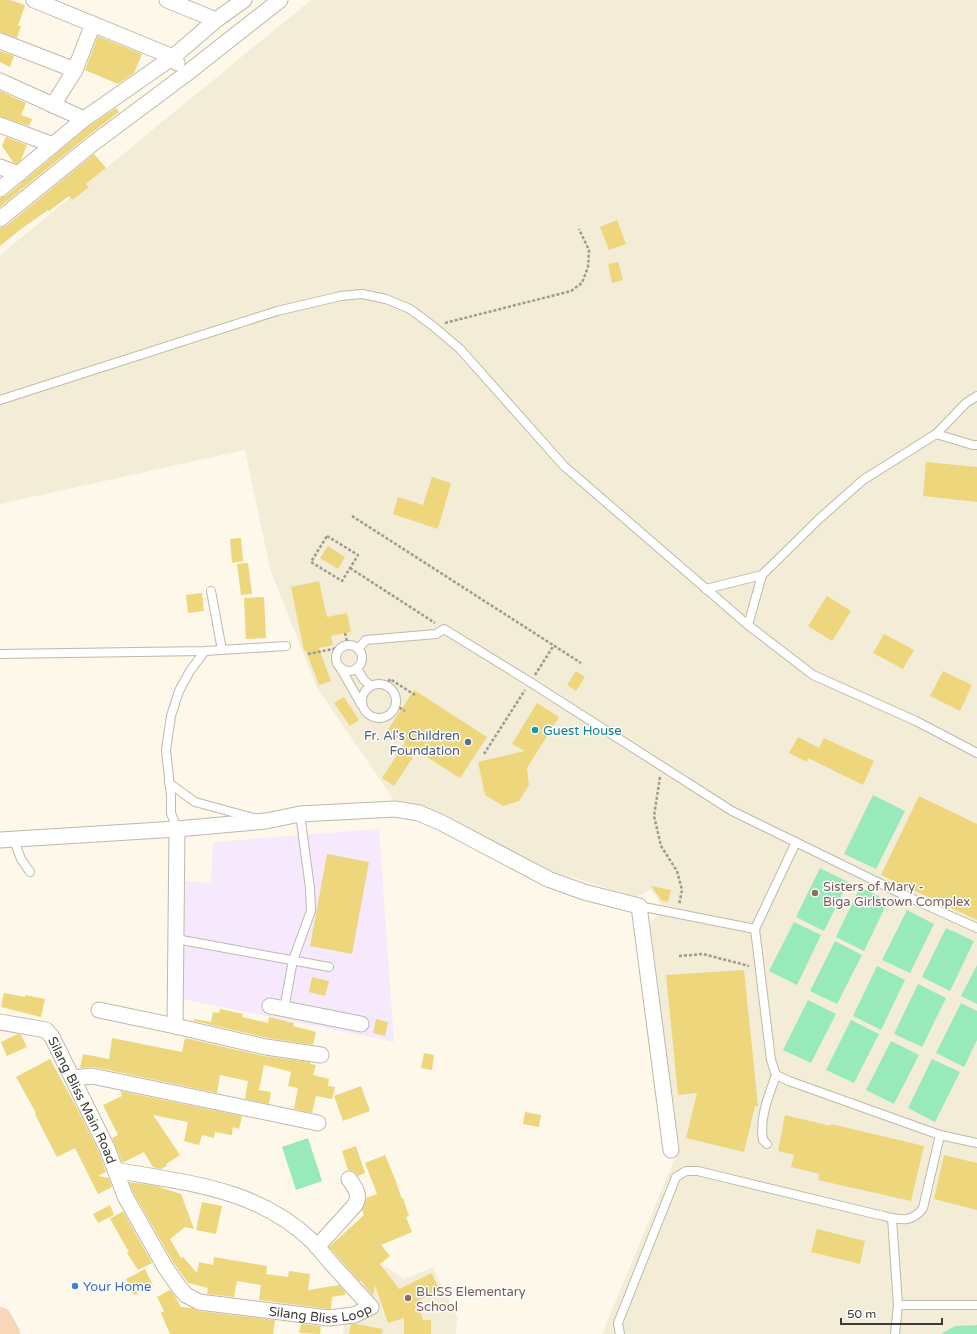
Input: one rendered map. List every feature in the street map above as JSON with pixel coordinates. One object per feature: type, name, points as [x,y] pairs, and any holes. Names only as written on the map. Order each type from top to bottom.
[{"type":"main road","points":[[0,1319],[8,1334]]},
{"type":"street","points":[[34,0],[173,57],[186,74]]},
{"type":"street","points":[[167,0],[216,20]]},
{"type":"street","points":[[0,189],[84,119],[173,57],[216,20],[244,0]]},
{"type":"street","points":[[0,219],[91,145],[186,74],[280,0]]},
{"type":"street","points":[[54,105],[75,70],[93,24]]},
{"type":"street","points":[[0,41],[75,70]]},
{"type":"street","points":[[0,80],[84,119]]},
{"type":"street","points":[[0,125],[53,145]]},
{"type":"street","points":[[0,167],[19,174]]},
{"type":"street","points":[[7,839],[177,830],[266,821],[300,814],[395,809],[419,813],[442,823],[548,879],[584,892],[638,906],[671,1150]]},
{"type":"street","points":[[175,1026],[177,830]]},
{"type":"street","points":[[277,1008],[361,1024]]},
{"type":"street","points":[[99,1010],[266,1047],[321,1055]]},
{"type":"street","name":"Silang Bliss Main Road","points":[[0,1022],[46,1030],[52,1037],[107,1148],[115,1170]]},
{"type":"street","points":[[73,1078],[92,1076],[318,1123]]},
{"type":"street","name":"Silang Bliss Loop","points":[[115,1170],[194,1184],[225,1191],[253,1201],[287,1221],[312,1241],[371,1307],[354,1315],[329,1318],[199,1302],[186,1295],[164,1267],[125,1196],[115,1170]]},
{"type":"street","points":[[317,1247],[358,1200],[358,1192],[349,1179]]},
{"type":"lane","points":[[0,400],[278,311],[341,296],[362,294],[386,299],[410,309],[460,349],[564,466],[748,625],[813,675],[916,721],[977,753]]},
{"type":"lane","points":[[748,625],[762,575],[819,519],[864,480],[936,434],[966,403],[977,396]]},
{"type":"lane","points":[[936,434],[977,445]]},
{"type":"lane","points":[[706,589],[762,575]]},
{"type":"lane","points":[[211,591],[222,650]]},
{"type":"lane","points":[[358,649],[366,640],[436,634],[444,629],[732,811],[904,895],[977,928]]},
{"type":"lane","points":[[0,654],[204,651],[286,646]]},
{"type":"lane","points":[[340,667],[348,671],[357,669],[362,659],[358,649],[353,646],[345,646],[339,650],[336,658],[340,667],[365,712],[371,717],[379,718],[392,712],[395,705],[395,697],[392,690],[386,686],[378,684],[371,686],[365,691],[362,698],[362,705]]},
{"type":"lane","points":[[177,830],[171,813],[171,796],[166,750],[171,716],[179,690],[204,651]]},
{"type":"lane","points":[[357,669],[364,680],[371,686]]},
{"type":"lane","points":[[169,783],[195,802],[266,821]]},
{"type":"lane","points":[[277,1008],[311,911],[310,888],[300,814]]},
{"type":"lane","points":[[7,839],[30,872]]},
{"type":"lane","points":[[768,1144],[763,1140],[762,1126],[766,1101],[776,1075],[771,1060],[755,929],[796,842]]},
{"type":"lane","points":[[638,906],[755,929]]},
{"type":"lane","points":[[176,939],[329,967]]},
{"type":"lane","points":[[776,1075],[940,1135],[977,1144]]},
{"type":"lane","points":[[620,1334],[618,1323],[676,1177],[686,1171],[698,1171],[892,1218],[906,1220],[918,1215],[923,1208],[940,1135]]},
{"type":"lane","points":[[892,1218],[898,1305],[895,1334]]},
{"type":"lane","points":[[898,1305],[977,1305]]},
{"type":"path","points":[[433,326],[571,291],[582,283],[588,267],[590,250],[579,229]]},
{"type":"path","points":[[352,516],[581,663]]},
{"type":"path","points":[[327,536],[358,555],[350,568],[342,581],[311,562],[327,536]]},
{"type":"path","points":[[350,568],[444,629]]},
{"type":"path","points":[[308,654],[345,646],[345,633]]},
{"type":"path","points":[[484,754],[554,645]]},
{"type":"path","points":[[386,686],[390,679],[415,696]]},
{"type":"path","points":[[395,705],[405,711]]},
{"type":"path","points":[[662,767],[654,816],[661,846],[677,871],[682,890],[676,913]]},
{"type":"path","points":[[679,956],[703,954],[760,968]]},
{"type":"shaded area","points":[[311,0],[977,0],[977,1334],[602,1334],[677,1153],[646,925],[659,915],[661,904],[651,889],[637,897],[551,871],[446,817],[395,802],[316,686],[270,569],[245,450],[0,504],[0,255]]},
{"type":"shaded area","points":[[379,829],[394,1042],[182,999],[185,881],[211,883],[213,842]]},
{"type":"shaded area","name":"BLISS Elementary School","points":[[385,1266],[404,1279],[433,1267],[457,1317],[456,1334],[343,1334],[345,1322],[374,1308],[361,1287]]},
{"type":"green space","points":[[873,795],[905,811],[876,869],[844,854]]},
{"type":"green space","points":[[820,868],[848,882],[824,931],[796,917]]},
{"type":"green space","points":[[860,887],[888,901],[864,951],[836,937]]},
{"type":"green space","points":[[907,910],[934,924],[910,973],[882,960]]},
{"type":"green space","points":[[794,922],[821,935],[797,985],[769,971]]},
{"type":"green space","points":[[946,928],[974,941],[950,991],[922,977]]},
{"type":"green space","points":[[835,941],[862,955],[837,1004],[810,991]]},
{"type":"green space","points":[[977,965],[977,1004],[961,996]]},
{"type":"green space","points":[[877,966],[905,980],[881,1030],[853,1016]]},
{"type":"green space","points":[[918,984],[946,998],[922,1047],[894,1034]]},
{"type":"green space","points":[[808,1000],[836,1014],[811,1063],[783,1050]]},
{"type":"green space","points":[[961,1003],[977,1011],[977,1040],[964,1067],[936,1053]]},
{"type":"green space","points":[[851,1020],[879,1034],[854,1083],[826,1070]]},
{"type":"green space","points":[[891,1041],[919,1055],[894,1104],[866,1090]]},
{"type":"green space","points":[[932,1059],[960,1072],[935,1122],[908,1108]]},
{"type":"green space","points":[[308,1138],[322,1181],[296,1190],[282,1147]]},
{"type":"green space","points":[[977,1325],[977,1334],[941,1334],[955,1326]]},
{"type":"building","points":[[0,0],[10,0],[25,5],[18,26],[21,26],[17,38],[0,32]]},
{"type":"building","points":[[98,36],[142,54],[134,73],[118,84],[85,70]]},
{"type":"building","points":[[0,51],[14,56],[10,67],[0,62]]},
{"type":"building","points":[[0,91],[26,103],[21,115],[32,119],[29,126],[0,116]]},
{"type":"building","points":[[116,108],[119,112],[0,207],[0,198],[6,196],[89,126]]},
{"type":"building","points":[[6,137],[27,145],[21,160],[17,164],[13,162],[2,146]]},
{"type":"building","points":[[94,154],[106,168],[86,184],[89,187],[72,200],[69,196],[21,229],[0,246],[0,228],[6,226]]},
{"type":"building","points":[[617,220],[626,244],[609,250],[600,227]]},
{"type":"building","points":[[618,262],[623,280],[612,283],[608,264]]},
{"type":"building","points":[[926,462],[977,467],[977,502],[923,496]]},
{"type":"building","points":[[432,477],[451,483],[438,529],[393,514],[398,497],[423,505]]},
{"type":"building","points":[[241,538],[243,561],[232,563],[230,539]]},
{"type":"building","points":[[328,546],[345,557],[338,569],[320,558]]},
{"type":"building","points":[[248,563],[252,594],[241,595],[237,564]]},
{"type":"building","points":[[319,581],[327,617],[347,613],[351,632],[331,636],[333,645],[319,648],[331,681],[319,685],[306,651],[304,651],[291,587]]},
{"type":"building","points":[[202,593],[204,611],[188,613],[186,595]]},
{"type":"building","points":[[827,596],[851,611],[832,641],[808,626]]},
{"type":"building","points":[[264,597],[266,638],[246,639],[244,598]]},
{"type":"building","points":[[884,634],[914,650],[903,669],[873,653]]},
{"type":"building","points":[[576,671],[585,677],[576,691],[567,685]]},
{"type":"building","points":[[943,671],[972,685],[960,711],[930,696]]},
{"type":"building","points":[[414,690],[487,737],[460,778],[417,751],[394,786],[382,778],[405,743],[387,731]]},
{"type":"building","points":[[344,697],[359,720],[350,726],[334,703]]},
{"type":"building","points":[[537,703],[559,717],[527,768],[529,785],[519,801],[503,806],[485,795],[478,762],[525,751],[512,744]]},
{"type":"building","points":[[798,737],[819,748],[824,738],[874,761],[863,785],[808,758],[807,762],[789,753]]},
{"type":"building","points":[[919,796],[977,824],[977,920],[881,875]]},
{"type":"building","points":[[327,854],[369,862],[352,954],[310,946]]},
{"type":"building","points":[[651,886],[671,890],[668,902],[661,900]]},
{"type":"building","points":[[744,970],[758,1106],[755,1106],[744,1152],[686,1138],[697,1093],[678,1095],[666,975]]},
{"type":"building","points":[[312,977],[329,981],[325,996],[309,992]]},
{"type":"building","points":[[4,993],[45,999],[41,1017],[1,1007]]},
{"type":"building","points":[[220,1009],[243,1014],[242,1017],[268,1023],[269,1017],[294,1023],[293,1026],[316,1032],[313,1045],[268,1038],[194,1021],[194,1019],[211,1022],[213,1012],[219,1013]]},
{"type":"building","points":[[376,1019],[388,1022],[385,1036],[373,1033]]},
{"type":"building","points":[[18,1034],[21,1035],[27,1047],[7,1056],[1,1042]]},
{"type":"building","points":[[112,1038],[182,1052],[185,1038],[264,1056],[310,1062],[310,1064],[316,1065],[313,1075],[329,1079],[328,1086],[335,1087],[332,1099],[316,1096],[312,1113],[294,1109],[298,1088],[288,1086],[291,1072],[264,1065],[259,1090],[271,1092],[269,1104],[245,1099],[248,1081],[220,1075],[217,1093],[94,1067],[80,1068],[83,1054],[109,1059]]},
{"type":"building","points":[[424,1053],[434,1055],[432,1070],[421,1068]]},
{"type":"building","points":[[50,1059],[99,1152],[106,1172],[98,1176],[109,1178],[112,1187],[98,1194],[75,1148],[57,1157],[35,1114],[36,1113],[16,1077]]},
{"type":"building","points":[[361,1086],[370,1111],[343,1121],[334,1096]]},
{"type":"building","points":[[120,1091],[242,1116],[239,1129],[233,1127],[232,1135],[215,1132],[214,1138],[202,1135],[199,1145],[184,1141],[188,1122],[153,1115],[180,1155],[161,1169],[153,1167],[144,1152],[122,1162],[112,1138],[118,1135],[103,1105],[122,1096]]},
{"type":"building","points":[[525,1112],[541,1115],[539,1127],[523,1124]]},
{"type":"building","points":[[785,1115],[831,1126],[831,1124],[924,1146],[911,1201],[818,1180],[819,1174],[791,1167],[794,1155],[778,1151]]},
{"type":"building","points":[[356,1146],[365,1173],[358,1176],[353,1171],[348,1170],[342,1151]]},
{"type":"building","points":[[385,1155],[402,1199],[403,1198],[409,1216],[406,1217],[412,1232],[381,1245],[390,1256],[380,1264],[399,1289],[432,1273],[439,1290],[417,1301],[423,1320],[431,1320],[431,1334],[404,1334],[404,1318],[388,1323],[375,1285],[373,1296],[329,1247],[364,1215],[362,1210],[366,1198],[377,1194],[365,1163]]},
{"type":"building","points":[[944,1155],[977,1163],[977,1210],[934,1199]]},
{"type":"building","points":[[129,1182],[156,1186],[181,1194],[194,1229],[185,1227],[170,1239],[181,1258],[183,1257],[197,1273],[199,1262],[213,1265],[214,1257],[267,1266],[266,1274],[288,1277],[289,1271],[310,1274],[308,1290],[339,1285],[346,1293],[344,1295],[332,1297],[331,1309],[259,1300],[261,1285],[237,1281],[234,1297],[207,1294],[208,1288],[188,1283],[173,1262],[133,1192]]},
{"type":"building","points":[[202,1202],[222,1206],[216,1234],[196,1230]]},
{"type":"building","points":[[110,1205],[114,1215],[98,1223],[93,1214]]},
{"type":"building","points":[[123,1211],[152,1263],[138,1270],[127,1253],[129,1252],[110,1219]]},
{"type":"building","points":[[817,1229],[865,1241],[860,1264],[811,1252]]},
{"type":"building","points":[[145,1269],[153,1286],[134,1295],[126,1279]]},
{"type":"building","points":[[170,1290],[181,1307],[192,1308],[198,1311],[275,1320],[273,1334],[170,1334],[161,1313],[164,1311],[157,1297]]},
{"type":"building","points":[[301,1324],[321,1326],[320,1334],[299,1333]]},
{"type":"building","points":[[351,1324],[383,1329],[382,1334],[349,1334]]},
{"type":"place","name":"Guest House","points":[[535,730]]},
{"type":"place","name":"Fr. Al's Children Foundation","points":[[468,742]]},
{"type":"place","name":"Sisters of Mary - Biga Girlstown Complex","points":[[815,893]]},
{"type":"place","name":"Your Home","points":[[75,1286]]},
{"type":"place","name":"BLISS Elementary School","points":[[408,1298]]}]
